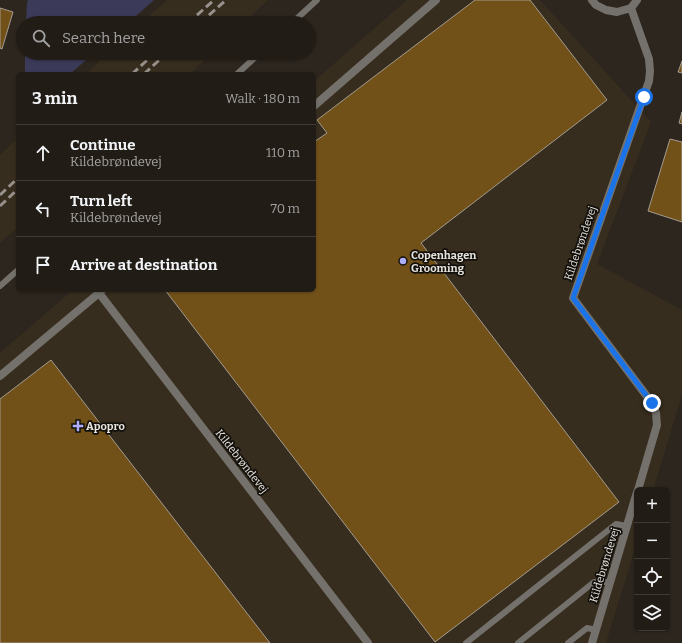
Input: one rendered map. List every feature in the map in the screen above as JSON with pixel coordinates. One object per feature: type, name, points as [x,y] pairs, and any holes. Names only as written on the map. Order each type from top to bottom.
[{"type":"street","points":[[316,104],[436,0]]},
{"type":"street","points":[[592,0],[596,5],[606,10],[617,12],[631,8],[637,0]]},
{"type":"street","name":"Kildebrøndevej","points":[[631,8],[649,59],[649,82],[573,298],[652,403],[656,414],[657,425],[638,487]]},
{"type":"street","name":"Kildebrøndevej","points":[[0,376],[99,292]]},
{"type":"street","name":"Kildebrøndevej","points":[[101,292],[368,643]]},
{"type":"street","name":"Kildebrøndevej","points":[[592,643],[634,502]]},
{"type":"lane","points":[[300,16],[318,0]]},
{"type":"lane","points":[[239,72],[252,60]]},
{"type":"lane","points":[[0,286],[16,272]]},
{"type":"lane","points":[[466,643],[616,524],[627,526]]},
{"type":"lane","points":[[518,643],[594,582],[610,582]]},
{"type":"lane","points":[[568,643],[587,628],[596,630]]},
{"type":"shaded area","points":[[28,0],[154,0],[136,16],[26,16]]},
{"type":"shaded area","points":[[167,0],[268,0],[251,16],[149,16]]},
{"type":"shaded area","points":[[407,0],[540,0],[651,122],[597,264],[682,310],[682,395],[654,487],[634,487],[634,552],[606,643],[0,643],[0,353],[71,292],[316,292],[316,79]]},
{"type":"shaded area","points":[[25,60],[86,60],[72,72],[25,72]]},
{"type":"shaded area","points":[[101,60],[205,60],[192,72],[88,72]]},
{"type":"shaded area","points":[[16,140],[16,229],[0,243],[0,155]]},
{"type":"building","points":[[475,0],[530,0],[607,100],[421,243],[619,502],[435,642],[167,292],[316,292],[316,141],[327,133],[317,120]]},
{"type":"building","points":[[0,8],[13,12],[2,49],[0,48]]},
{"type":"building","points":[[682,61],[682,73],[678,72]]},
{"type":"building","points":[[682,112],[682,124],[679,123]]},
{"type":"building","points":[[670,139],[682,142],[682,222],[648,211]]},
{"type":"building","points":[[51,360],[270,643],[0,643],[0,399]]},
{"type":"railway","points":[[196,16],[214,0]]},
{"type":"railway","points":[[208,16],[226,0]]},
{"type":"railway","points":[[134,72],[147,60]]},
{"type":"railway","points":[[146,72],[159,60]]},
{"type":"railway","points":[[0,195],[16,180]]},
{"type":"railway","points":[[0,206],[16,191]]},
{"type":"place","name":"Copenhagen Grooming","points":[[403,261]]},
{"type":"place","name":"Apopro","points":[[78,426]]},
{"type":"route","points":[[644,97],[573,298],[652,403]]}]
